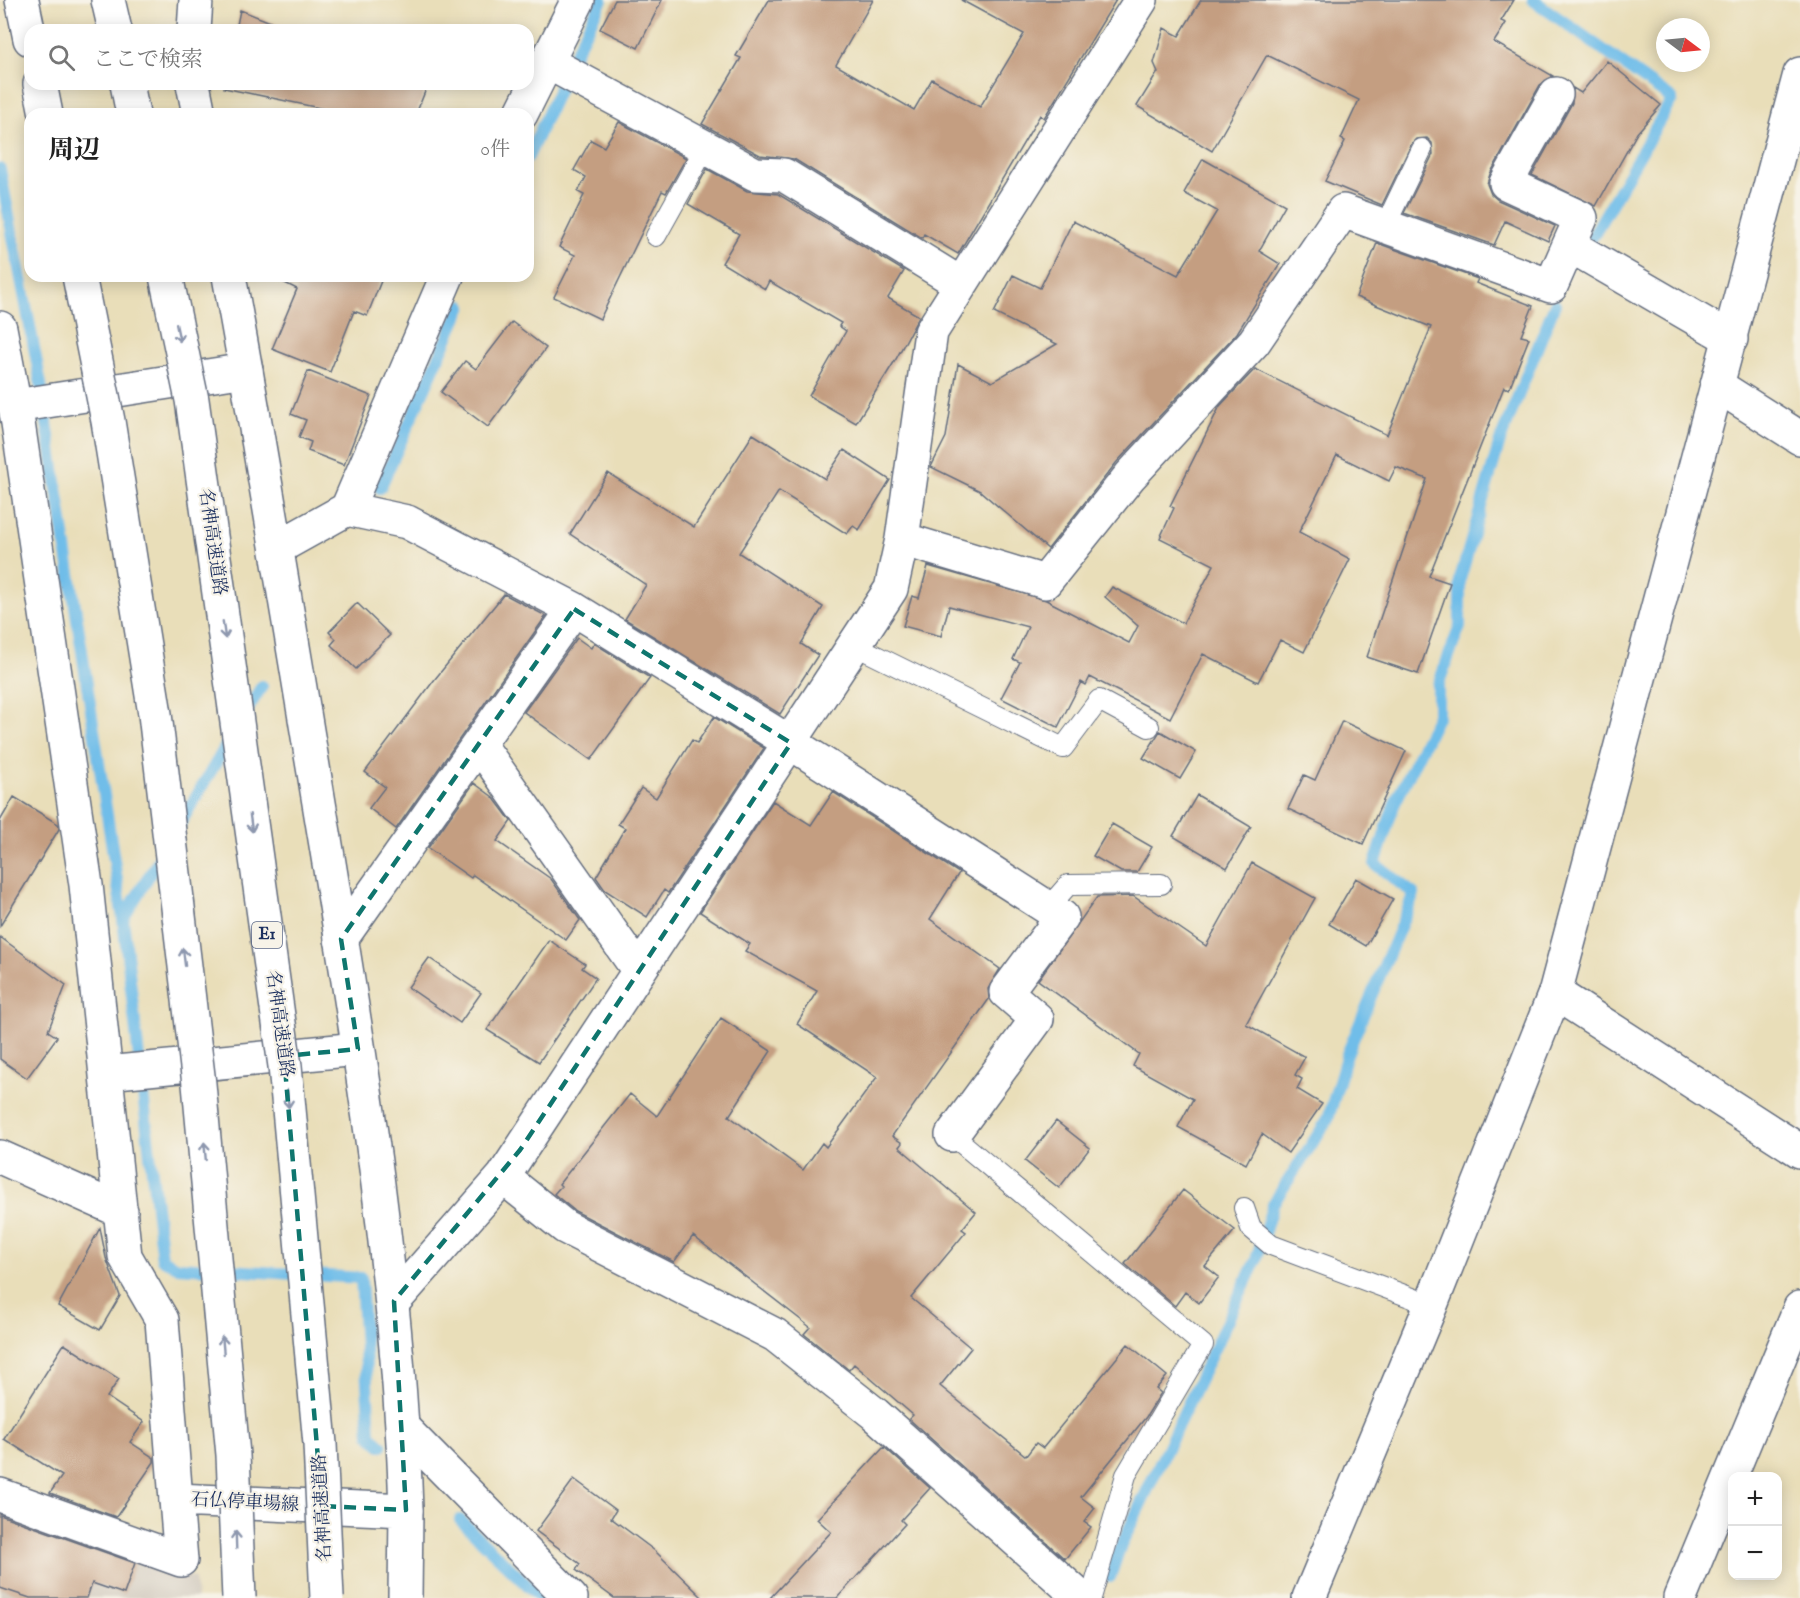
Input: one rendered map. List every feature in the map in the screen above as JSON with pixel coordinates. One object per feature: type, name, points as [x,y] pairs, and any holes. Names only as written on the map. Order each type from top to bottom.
[{"type":"main road","points":[[22,0],[27,24]]},
{"type":"main road","points":[[108,0],[114,24]]},
{"type":"main road","points":[[194,24],[196,0]]},
{"type":"main road","points":[[534,88],[578,0]]},
{"type":"main road","points":[[394,1301],[503,1177],[891,589],[902,539],[931,332],[1141,0]]},
{"type":"main road","points":[[547,62],[755,174],[784,174],[961,284]]},
{"type":"main road","points":[[1309,1598],[1431,1305],[1555,993],[1800,74]]},
{"type":"main road","points":[[41,90],[45,108]]},
{"type":"main road","points":[[128,90],[132,108]]},
{"type":"main road","points":[[194,90],[198,108]]},
{"type":"main road","points":[[524,108],[533,90]]},
{"type":"main road","points":[[902,539],[1044,582],[1130,476],[1254,342],[1343,211],[1551,286],[1581,218],[1506,183],[1556,94]]},
{"type":"main road","points":[[1569,245],[1731,339]]},
{"type":"main road","points":[[80,282],[108,421],[159,748],[199,1084],[233,1455],[239,1598]]},
{"type":"main road","name":"名神高速道路","points":[[167,282],[192,400],[285,1066],[320,1444],[327,1598]]},
{"type":"main road","points":[[230,282],[277,548],[341,939],[394,1301],[403,1428],[406,1510],[405,1598]]},
{"type":"main road","points":[[277,548],[347,509],[444,282]]},
{"type":"main road","points":[[0,328],[24,415],[86,885],[116,1072],[125,1256],[162,1320],[176,1500]]},
{"type":"main road","points":[[24,415],[246,370]]},
{"type":"main road","points":[[1718,386],[1800,438]]},
{"type":"main road","points":[[347,509],[407,522],[574,609],[791,743],[1062,917],[1006,992],[1037,1019],[952,1135]]},
{"type":"main road","points":[[341,939],[574,609]]},
{"type":"main road","points":[[479,744],[639,971]]},
{"type":"main road","points":[[1555,993],[1800,1150]]},
{"type":"main road","points":[[116,1072],[358,1049]]},
{"type":"main road","points":[[0,1157],[121,1211]]},
{"type":"main road","points":[[503,1177],[565,1227],[775,1335],[875,1414],[1081,1598]]},
{"type":"main road","points":[[1680,1598],[1800,1308]]},
{"type":"main road","points":[[403,1428],[571,1598]]},
{"type":"main road","name":"石仏停車場線","points":[[0,1495],[181,1560],[176,1500],[406,1510]]},
{"type":"lane","points":[[656,236],[705,148]]},
{"type":"lane","points":[[1385,226],[1422,148]]},
{"type":"lane","points":[[855,645],[1063,748],[1099,700],[1149,727]]},
{"type":"lane","points":[[1048,908],[1068,885],[1161,884]]},
{"type":"lane","points":[[952,1135],[1203,1345],[1126,1475],[1091,1598]]},
{"type":"lane","points":[[1244,1208],[1251,1227],[1271,1245],[1431,1305]]},
{"type":"highlighted area","points":[[574,609],[791,743],[520,1150],[394,1301],[406,1510],[322,1506],[284,1056],[358,1049],[341,939]]},
{"type":"shaded area","points":[[0,1512],[195,1578],[197,1598],[0,1598]]},
{"type":"building","points":[[615,0],[662,0],[638,48],[600,29]]},
{"type":"building","points":[[769,0],[873,0],[836,65],[914,110],[932,79],[980,107],[1024,34],[961,0],[1116,0],[1044,118],[1040,115],[958,254],[924,234],[922,238],[794,159],[760,155],[702,124],[741,58],[736,56]]},
{"type":"building","points":[[1201,0],[1514,0],[1501,21],[1506,23],[1494,42],[1553,76],[1540,85],[1490,174],[1487,184],[1491,194],[1498,200],[1555,226],[1548,241],[1505,221],[1494,245],[1404,213],[1433,154],[1432,143],[1427,138],[1416,139],[1412,143],[1382,205],[1325,181],[1345,141],[1341,139],[1359,100],[1267,55],[1212,151],[1137,106],[1158,72],[1154,63],[1164,28],[1179,36]]},
{"type":"building","points":[[240,10],[276,24],[237,24]]},
{"type":"building","points":[[1607,61],[1661,105],[1637,133],[1596,206],[1532,175],[1572,103],[1573,88],[1581,93]]},
{"type":"building","points":[[234,90],[426,90],[418,108],[319,108]]},
{"type":"building","points":[[619,122],[686,158],[666,193],[662,191],[600,319],[554,297],[575,255],[559,247],[584,195],[578,192],[586,177],[574,170],[591,140],[604,147]]},
{"type":"building","points":[[1203,159],[1285,205],[1259,251],[1280,264],[1237,333],[1116,463],[1048,549],[980,491],[931,467],[946,437],[958,364],[992,382],[1057,344],[994,313],[1013,275],[1040,288],[1073,221],[1178,275],[1217,211],[1184,193]]},
{"type":"building","points":[[707,169],[747,191],[778,194],[904,271],[888,298],[919,316],[896,359],[856,423],[809,396],[846,331],[839,326],[841,323],[769,281],[765,289],[722,263],[739,234],[688,204]]},
{"type":"building","points":[[1377,243],[1478,279],[1476,283],[1533,306],[1521,336],[1529,338],[1509,389],[1504,387],[1429,576],[1450,583],[1418,674],[1367,657],[1427,479],[1396,467],[1389,481],[1337,455],[1299,532],[1350,559],[1304,652],[1280,640],[1258,682],[1203,654],[1170,718],[1090,677],[1086,685],[1081,682],[1058,727],[1001,698],[1020,662],[1013,659],[1028,627],[949,606],[941,636],[903,626],[912,596],[919,598],[928,566],[1046,600],[1129,643],[1138,626],[1105,597],[1112,587],[1183,623],[1214,565],[1160,538],[1174,508],[1170,506],[1220,406],[1255,369],[1387,435],[1431,327],[1356,297]]},
{"type":"building","points":[[283,282],[381,282],[367,316],[354,311],[330,372],[272,349],[297,289]]},
{"type":"building","points":[[512,322],[546,348],[488,427],[441,392],[465,361],[476,369]]},
{"type":"building","points":[[308,371],[371,396],[344,465],[308,451],[311,442],[299,437],[306,420],[291,414]]},
{"type":"building","points":[[753,434],[825,479],[844,450],[890,480],[859,530],[853,526],[847,534],[779,491],[739,553],[823,607],[801,644],[818,655],[780,714],[625,619],[646,585],[570,534],[608,473],[694,527]]},
{"type":"building","points":[[504,594],[546,616],[396,829],[369,808],[385,787],[365,772],[435,679]]},
{"type":"building","points":[[357,603],[390,635],[356,669],[331,645],[336,639],[329,632]]},
{"type":"building","points":[[577,638],[591,648],[594,643],[650,678],[591,760],[524,712]]},
{"type":"building","points":[[714,717],[764,748],[668,893],[664,890],[647,917],[605,890],[596,877],[625,828],[618,824],[641,788],[656,798],[692,740],[697,743]]},
{"type":"building","points":[[1342,721],[1406,751],[1363,844],[1288,809],[1304,775],[1315,780]]},
{"type":"building","points":[[1160,731],[1196,752],[1180,779],[1143,758]]},
{"type":"building","points":[[474,783],[493,797],[511,821],[497,841],[551,879],[580,920],[566,940],[473,875],[471,878],[428,848]]},
{"type":"building","points":[[833,792],[959,873],[930,919],[1000,969],[988,989],[989,999],[892,1136],[902,1143],[899,1147],[976,1212],[962,1229],[966,1232],[911,1298],[971,1348],[940,1386],[1026,1456],[1036,1443],[1043,1448],[1128,1344],[1167,1376],[1156,1389],[1161,1393],[1146,1417],[1081,1497],[1095,1508],[1084,1522],[1091,1527],[1065,1559],[909,1419],[913,1415],[854,1364],[849,1370],[804,1334],[810,1327],[693,1236],[674,1262],[575,1211],[554,1194],[561,1186],[559,1184],[630,1094],[657,1116],[721,1018],[771,1051],[729,1116],[803,1170],[822,1143],[826,1147],[877,1077],[797,1024],[817,991],[745,951],[750,944],[700,912],[773,801],[811,825]]},
{"type":"building","points":[[1197,795],[1251,827],[1227,868],[1173,836]]},
{"type":"building","points":[[14,797],[58,824],[59,829],[0,926],[0,821]]},
{"type":"building","points":[[1112,824],[1152,847],[1137,872],[1121,872],[1093,856]]},
{"type":"building","points":[[1252,863],[1315,898],[1246,1024],[1305,1057],[1295,1075],[1302,1079],[1297,1089],[1322,1104],[1288,1153],[1262,1134],[1246,1164],[1178,1127],[1193,1099],[1133,1066],[1139,1054],[1038,980],[1097,897],[1133,896],[1206,946]]},
{"type":"building","points":[[1356,878],[1393,899],[1366,946],[1329,924]]},
{"type":"building","points":[[0,937],[66,985],[48,1031],[57,1037],[27,1078],[0,1059]]},
{"type":"building","points":[[549,940],[585,964],[582,968],[596,978],[539,1062],[487,1030]]},
{"type":"building","points":[[429,958],[481,993],[460,1023],[408,987]]},
{"type":"building","points":[[1056,1121],[1090,1148],[1059,1188],[1025,1161]]},
{"type":"building","points":[[1183,1190],[1235,1230],[1205,1266],[1219,1277],[1199,1303],[1185,1292],[1175,1306],[1125,1264]]},
{"type":"building","points":[[100,1228],[106,1258],[120,1296],[100,1330],[58,1306]]},
{"type":"building","points":[[64,1344],[119,1379],[107,1397],[144,1422],[130,1442],[154,1458],[154,1462],[116,1517],[50,1493],[62,1476],[4,1439]]},
{"type":"building","points":[[884,1447],[930,1488],[901,1520],[905,1524],[837,1598],[770,1598],[831,1532],[817,1519]]},
{"type":"building","points":[[574,1479],[616,1510],[611,1518],[655,1551],[703,1598],[614,1598],[576,1570],[580,1564],[536,1531]]},
{"type":"building","points":[[0,1515],[135,1563],[124,1594],[92,1583],[87,1598],[30,1598],[0,1588]]},
{"type":"waterway","points":[[574,55],[602,0]]},
{"type":"waterway","points":[[1533,0],[1672,99],[1590,241]]},
{"type":"waterway","points":[[534,144],[564,78]]},
{"type":"waterway","points":[[0,169],[41,384],[123,919],[162,1259],[177,1267],[361,1278],[370,1435],[382,1446]]},
{"type":"waterway","points":[[1110,1577],[1119,1550],[1256,1260],[1273,1204],[1328,1119],[1347,1054],[1414,894],[1375,864],[1394,805],[1438,715],[1438,685],[1460,626],[1460,579],[1500,441],[1555,304]]},
{"type":"waterway","points":[[380,488],[462,306]]},
{"type":"waterway","points":[[243,717],[262,686]]},
{"type":"waterway","points":[[176,831],[231,737]]},
{"type":"waterway","points":[[123,919],[164,851]]},
{"type":"waterway","points":[[460,1520],[541,1598]]}]
